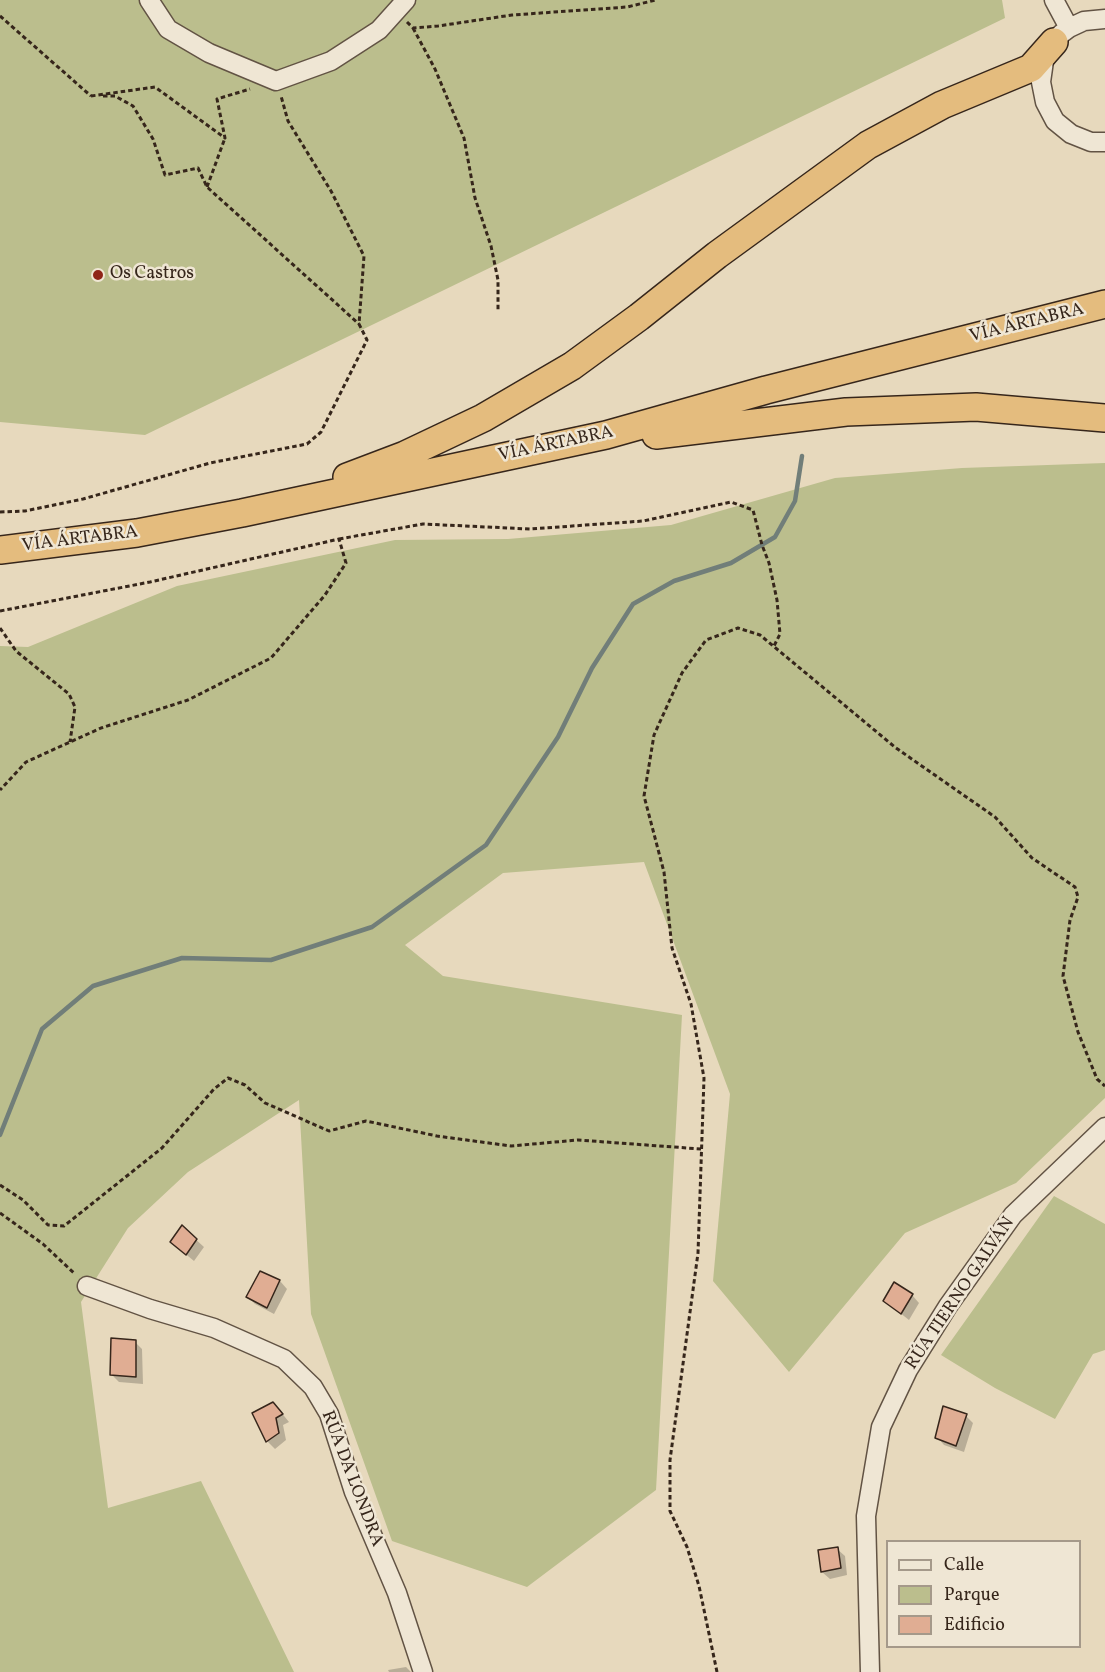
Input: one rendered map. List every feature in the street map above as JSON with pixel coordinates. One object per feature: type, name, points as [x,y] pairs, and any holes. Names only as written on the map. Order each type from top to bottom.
[{"type":"highway","points":[[198,522],[326,485],[405,454],[483,418],[572,366],[639,317],[717,255],[868,145],[942,105],[1031,68],[1062,35]]},
{"type":"highway","name":"VÍA ÁRTABRA","points":[[0,550],[137,533],[198,522],[606,435],[766,390],[1105,304]]},
{"type":"highway","points":[[606,435],[641,436],[846,412],[976,407],[1105,418]]},
{"type":"street","points":[[148,0],[168,29],[208,53],[276,81],[331,61],[379,30],[400,6]]},
{"type":"street","points":[[1054,0],[1062,35]]},
{"type":"street","points":[[1105,19],[1084,21],[1062,35],[1044,61],[1041,81],[1045,102],[1055,121],[1071,135],[1091,142],[1105,142]]},
{"type":"street","name":"RÚA TIERNO GALVÁN","points":[[870,1672],[866,1516],[880,1427],[908,1370],[948,1306],[1013,1215],[1105,1127]]},
{"type":"street","name":"RÚA DA LONDRA","points":[[87,1286],[150,1309],[214,1328],[284,1359],[313,1387],[329,1414],[354,1492],[396,1593],[423,1672]]},
{"type":"path","points":[[412,28],[512,15],[627,7],[656,0]]},
{"type":"path","points":[[400,6],[435,69],[464,138],[475,198],[491,246],[498,280],[498,311]]},
{"type":"path","points":[[0,15],[91,96],[115,96],[133,106],[153,139],[165,174],[198,168],[207,187],[359,324],[367,340],[321,432],[308,444],[210,463],[83,499],[25,511],[0,512]]},
{"type":"path","points":[[207,187],[225,138],[217,99],[276,81],[288,121],[331,191],[364,256],[359,324]]},
{"type":"path","points":[[91,96],[155,87],[225,138]]},
{"type":"path","points":[[0,611],[150,582],[339,539],[423,524],[531,529],[644,520],[731,502],[753,510],[769,563],[777,600],[780,634],[774,646]]},
{"type":"path","points":[[0,790],[26,762],[101,728],[188,700],[271,658],[325,595],[346,563],[339,539]]},
{"type":"path","points":[[0,628],[16,651],[69,694],[75,707],[70,742]]},
{"type":"path","points":[[717,1672],[699,1586],[687,1547],[670,1511],[670,1460],[698,1253],[704,1078],[691,1004],[672,948],[664,872],[644,796],[654,735],[682,673],[706,640],[738,628],[760,635],[896,748],[995,818],[1032,858],[1075,887],[1078,897],[1070,920],[1063,975],[1078,1032],[1097,1079],[1105,1086]]},
{"type":"path","points":[[0,1185],[23,1200],[48,1225],[64,1226],[162,1148],[214,1089],[228,1078],[245,1085],[265,1103],[329,1131],[366,1121],[437,1136],[511,1146],[578,1140],[701,1149]]},
{"type":"path","points":[[0,1213],[43,1244],[87,1286]]},
{"type":"green space","points":[[0,0],[1002,0],[1005,18],[145,435],[0,422]]},
{"type":"green space","points":[[1105,463],[1105,1098],[1016,1183],[905,1233],[789,1372],[713,1281],[730,1094],[644,862],[503,873],[405,945],[443,976],[682,1015],[656,1490],[527,1587],[392,1541],[311,1314],[299,1100],[188,1172],[128,1228],[81,1302],[108,1508],[201,1481],[294,1672],[0,1672],[0,646],[28,647],[177,586],[395,540],[508,539],[671,525],[835,478],[962,468]]},
{"type":"green space","points":[[1054,1196],[1105,1224],[1105,1350],[1093,1354],[1055,1419],[995,1388],[941,1355]]},
{"type":"building","points":[[182,1225],[197,1239],[186,1255],[170,1242]]},
{"type":"building","points":[[260,1271],[280,1280],[267,1308],[246,1297]]},
{"type":"building","points":[[894,1282],[913,1294],[901,1314],[883,1301]]},
{"type":"building","points":[[111,1338],[136,1340],[136,1377],[110,1375]]},
{"type":"building","points":[[273,1402],[283,1414],[276,1418],[279,1433],[266,1442],[252,1413]]},
{"type":"building","points":[[943,1406],[967,1414],[956,1446],[935,1438]]},
{"type":"building","points":[[838,1547],[841,1568],[821,1572],[818,1550]]},
{"type":"waterway","points":[[0,1135],[42,1029],[93,986],[182,958],[271,960],[372,927],[486,845],[558,737],[592,668],[633,604],[674,581],[731,563],[775,537],[795,501],[802,456]]},
{"type":"place","name":"Os Castros","points":[[98,275]]}]
